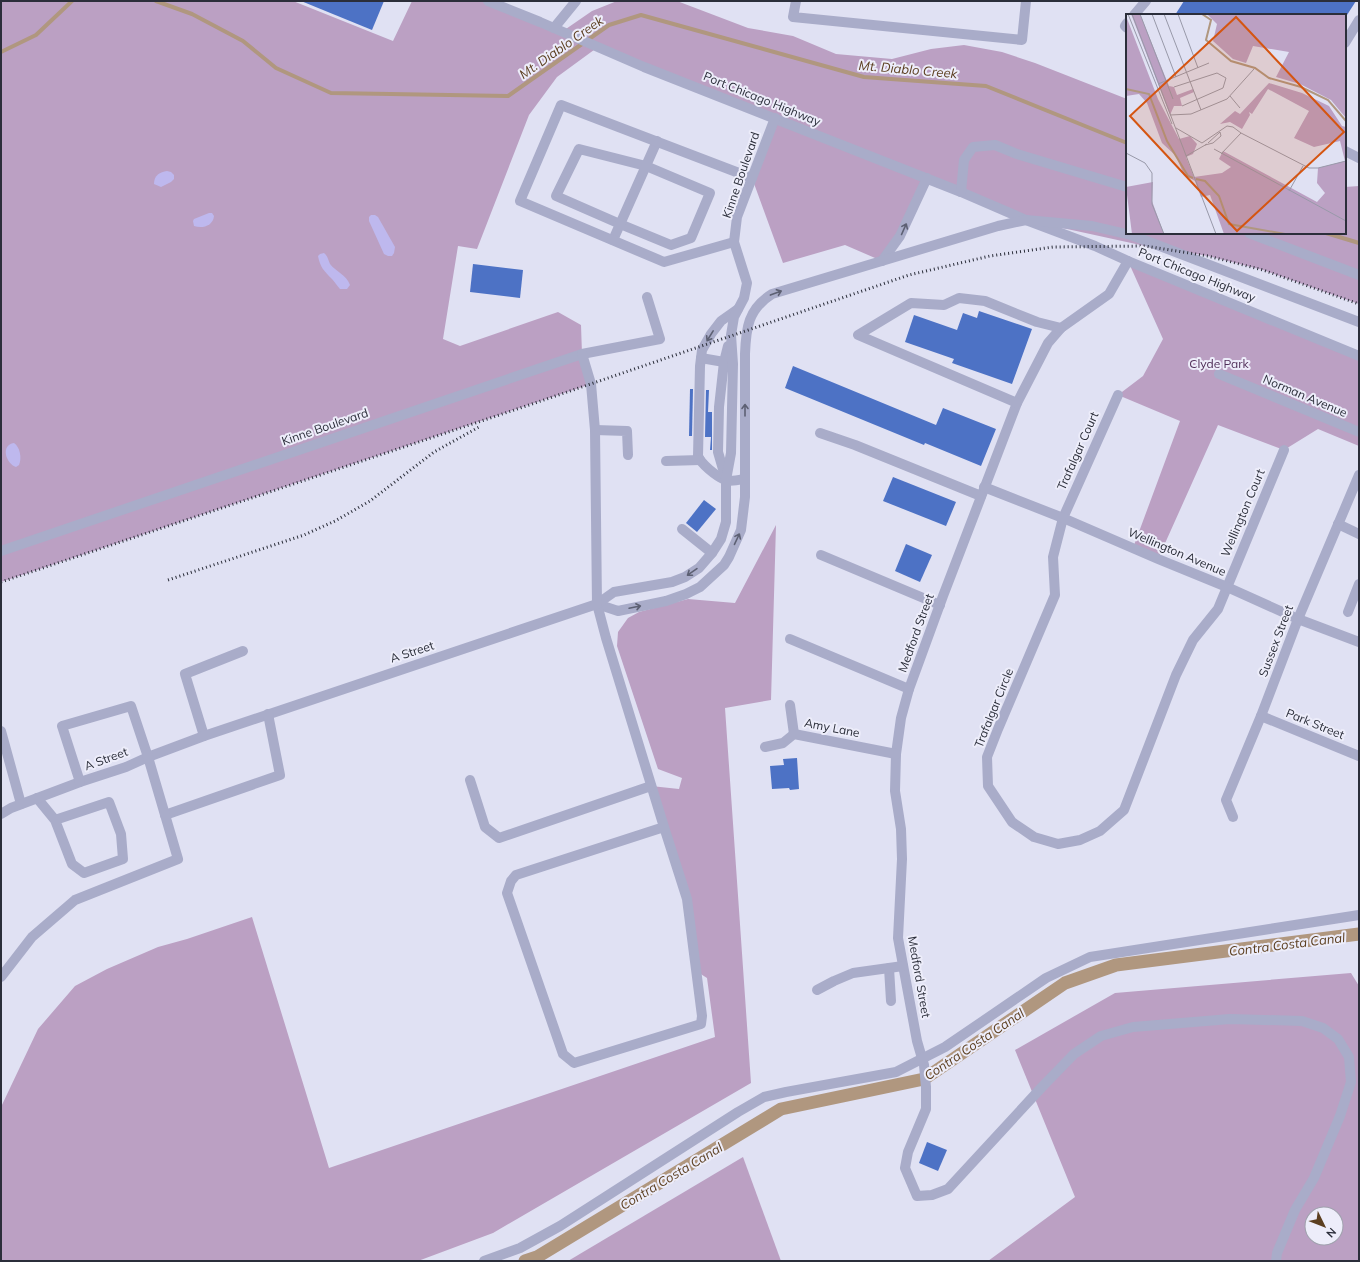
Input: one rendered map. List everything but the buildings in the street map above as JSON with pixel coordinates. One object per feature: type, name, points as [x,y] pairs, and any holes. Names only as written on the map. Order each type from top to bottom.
[{"type":"street","name":"Port Chicago Highway","points":[[488,1],[618,55],[961,192],[1026,220],[1095,246],[1359,356]]},
{"type":"street","points":[[554,28],[576,1]]},
{"type":"street","points":[[796,1],[793,17],[1022,40],[1026,1]]},
{"type":"street","points":[[1135,14],[1146,1]]},
{"type":"street","points":[[1346,41],[1359,20]]},
{"type":"street","points":[[726,480],[718,452],[719,407],[724,362],[734,318],[744,298],[747,283],[734,242],[664,262],[520,201],[561,105],[752,178]]},
{"type":"street","name":"Kinne Boulevard","points":[[734,242],[737,217],[775,118]]},
{"type":"street","points":[[613,240],[656,141]]},
{"type":"street","points":[[961,192],[964,160],[973,147],[994,145],[1017,154],[1126,187]]},
{"type":"street","points":[[549,214],[556,196],[579,149],[646,166],[710,193],[691,238],[671,245],[556,196]]},
{"type":"street","points":[[1346,152],[1359,158]]},
{"type":"street","points":[[882,261],[900,236],[926,178]]},
{"type":"street","name":"Port Chicago Highway","points":[[1026,220],[1092,226],[1126,234]]},
{"type":"street","points":[[597,604],[618,611],[666,601],[700,587],[724,565],[741,530],[745,497],[746,331],[752,312],[764,299],[772,294],[998,226],[1026,220]]},
{"type":"street","name":"Port Chicago Highway","points":[[1127,234],[1359,322]]},
{"type":"street","points":[[1252,234],[1359,275]]},
{"type":"street","name":"Medford Street","points":[[1128,261],[1109,294],[1061,328],[1048,343],[1017,403],[909,689],[901,718],[896,754],[895,791],[901,829],[902,859],[898,938],[917,1041],[923,1062],[926,1087],[926,1109],[908,1152],[904,1168],[917,1196],[932,1195],[948,1189],[1074,1054],[1101,1036],[1133,1027],[1230,1018],[1302,1020],[1324,1028],[1338,1039],[1349,1057],[1351,1082],[1340,1116],[1314,1178],[1295,1210],[1277,1253],[1276,1261]]},
{"type":"street","name":"Kinne Boulevard","points":[[1,551],[582,354],[660,339],[647,297]]},
{"type":"street","points":[[1017,403],[858,336],[911,303],[944,305],[959,298],[986,301],[1037,322],[1061,328]]},
{"type":"street","points":[[738,309],[721,321],[710,334],[702,350],[700,366],[698,456],[707,468],[726,480],[744,479]]},
{"type":"street","points":[[726,480],[730,453],[731,335]]},
{"type":"street","points":[[582,354],[591,384],[595,430],[597,604],[651,786],[687,899],[702,1016],[701,1024],[574,1063],[563,1054],[507,893],[516,875],[664,827]]},
{"type":"street","points":[[732,354],[745,354]]},
{"type":"street","points":[[701,358],[724,362]]},
{"type":"street","name":"Norman Avenue","points":[[1219,374],[1359,432]]},
{"type":"street","name":"Trafalgar Court","points":[[1063,518],[1118,395]]},
{"type":"street","points":[[595,430],[627,431],[628,455]]},
{"type":"street","name":"Wellington Avenue","points":[[820,433],[983,492],[1063,518],[1227,587],[1298,619],[1359,642]]},
{"type":"street","name":"Wellington Court","points":[[1227,587],[1284,450]]},
{"type":"street","points":[[666,461],[700,460]]},
{"type":"street","name":"Sussex Street","points":[[1233,817],[1226,800],[1261,716],[1298,619],[1359,475]]},
{"type":"street","name":"A Street","points":[[1,814],[21,804],[126,767],[204,736],[597,604],[614,592],[672,582],[685,577],[699,568],[712,553],[721,539],[726,522],[726,480]]},
{"type":"street","name":"Trafalgar Circle","points":[[1063,518],[1053,557],[1056,595],[987,757],[988,786],[1012,822],[1034,837],[1058,844],[1080,840],[1100,831],[1124,810],[1176,675],[1193,640],[1218,609],[1227,587]]},
{"type":"street","points":[[1338,524],[1359,534]]},
{"type":"street","points":[[682,529],[712,553]]},
{"type":"street","points":[[821,555],[940,605]]},
{"type":"street","points":[[1348,612],[1359,584]]},
{"type":"street","points":[[790,639],[909,689]]},
{"type":"street","points":[[204,736],[185,674],[243,651]]},
{"type":"street","points":[[790,705],[794,734]]},
{"type":"street","points":[[1,977],[32,937],[75,900],[178,859],[148,757],[131,706],[62,726],[80,782]]},
{"type":"street","points":[[165,815],[280,775],[268,714]]},
{"type":"street","name":"Park Street","points":[[1261,716],[1359,756]]},
{"type":"street","points":[[1,731],[21,804]]},
{"type":"street","name":"Amy Lane","points":[[766,746],[783,743],[794,734],[896,754]]},
{"type":"street","points":[[470,780],[485,827],[499,838],[651,786]]},
{"type":"street","points":[[37,798],[55,820],[72,864],[84,873],[124,859],[121,834],[109,802],[55,820]]},
{"type":"street","points":[[484,1261],[520,1248],[560,1226],[738,1112],[764,1097],[896,1072],[923,1062],[1046,978],[1090,957],[1359,915]]},
{"type":"street","points":[[817,990],[853,973],[903,966]]},
{"type":"street","points":[[889,968],[891,1001]]},
{"type":"green space","points":[[1,1],[293,1],[393,41],[412,1],[488,1],[563,31],[592,11],[617,1],[677,1],[748,28],[793,36],[836,54],[892,59],[931,49],[964,45],[1002,52],[1035,63],[1126,99],[1126,234],[1346,234],[1346,187],[1359,186],[1359,304],[1263,270],[1208,256],[1145,246],[1026,220],[927,178],[882,261],[845,245],[783,263],[752,178],[775,118],[598,47],[557,77],[529,115],[477,249],[458,246],[443,339],[460,346],[558,312],[581,325],[582,354],[591,384],[1,582]]},
{"type":"green space","name":"Clyde Park","points":[[1128,261],[1359,356],[1359,446],[1318,429],[1284,450],[1218,425],[1158,559],[1133,548],[1180,421],[1118,395],[1143,376],[1163,339]]},
{"type":"green space","points":[[776,525],[771,700],[725,708],[751,1083],[493,1233],[418,1261],[1,1261],[1,1107],[38,1029],[75,986],[107,969],[158,947],[252,917],[329,1168],[715,1037],[707,978],[696,971],[687,899],[651,786],[679,789],[682,778],[658,769],[617,646],[618,632],[628,618],[639,612],[688,599],[735,603]]},
{"type":"green space","points":[[1351,973],[1359,986],[1359,1261],[988,1261],[1075,1197],[1015,1050],[1115,993]]},
{"type":"green space","points":[[743,1157],[781,1261],[568,1261]]},
{"type":"sand","points":[[167,171],[174,175],[174,179],[171,182],[161,187],[154,184],[155,178],[158,174]]},
{"type":"sand","points":[[212,213],[214,216],[212,222],[204,227],[194,226],[194,219]]},
{"type":"sand","points":[[371,215],[378,217],[395,247],[392,256],[384,254],[369,221],[369,217]]},
{"type":"sand","points":[[324,253],[330,264],[348,281],[350,285],[347,289],[340,289],[323,269],[318,256]]},
{"type":"sand","points":[[14,443],[18,447],[20,456],[19,465],[16,467],[7,459],[6,455],[7,447]]},
{"type":"waterway","name":"Mt. Diablo Creek","points":[[1,52],[36,35],[72,1]]},
{"type":"waterway","name":"Mt. Diablo Creek","points":[[156,1],[192,14],[243,41],[276,68],[331,93],[508,96],[609,25],[641,15],[864,77],[986,86],[1126,143]]},
{"type":"waterway","name":"Mt. Diablo Creek","points":[[1329,234],[1359,243]]},
{"type":"waterway","name":"Contra Costa Canal","points":[[525,1261],[537,1257],[781,1109],[924,1079],[1065,983],[1116,965],[1359,934]]},
{"type":"railway","points":[[1,582],[535,403],[909,275],[990,256],[1053,247],[1145,246],[1208,256],[1263,270],[1359,304]]},
{"type":"railway","points":[[168,580],[304,535],[335,521],[370,501],[434,452],[479,427]]}]
